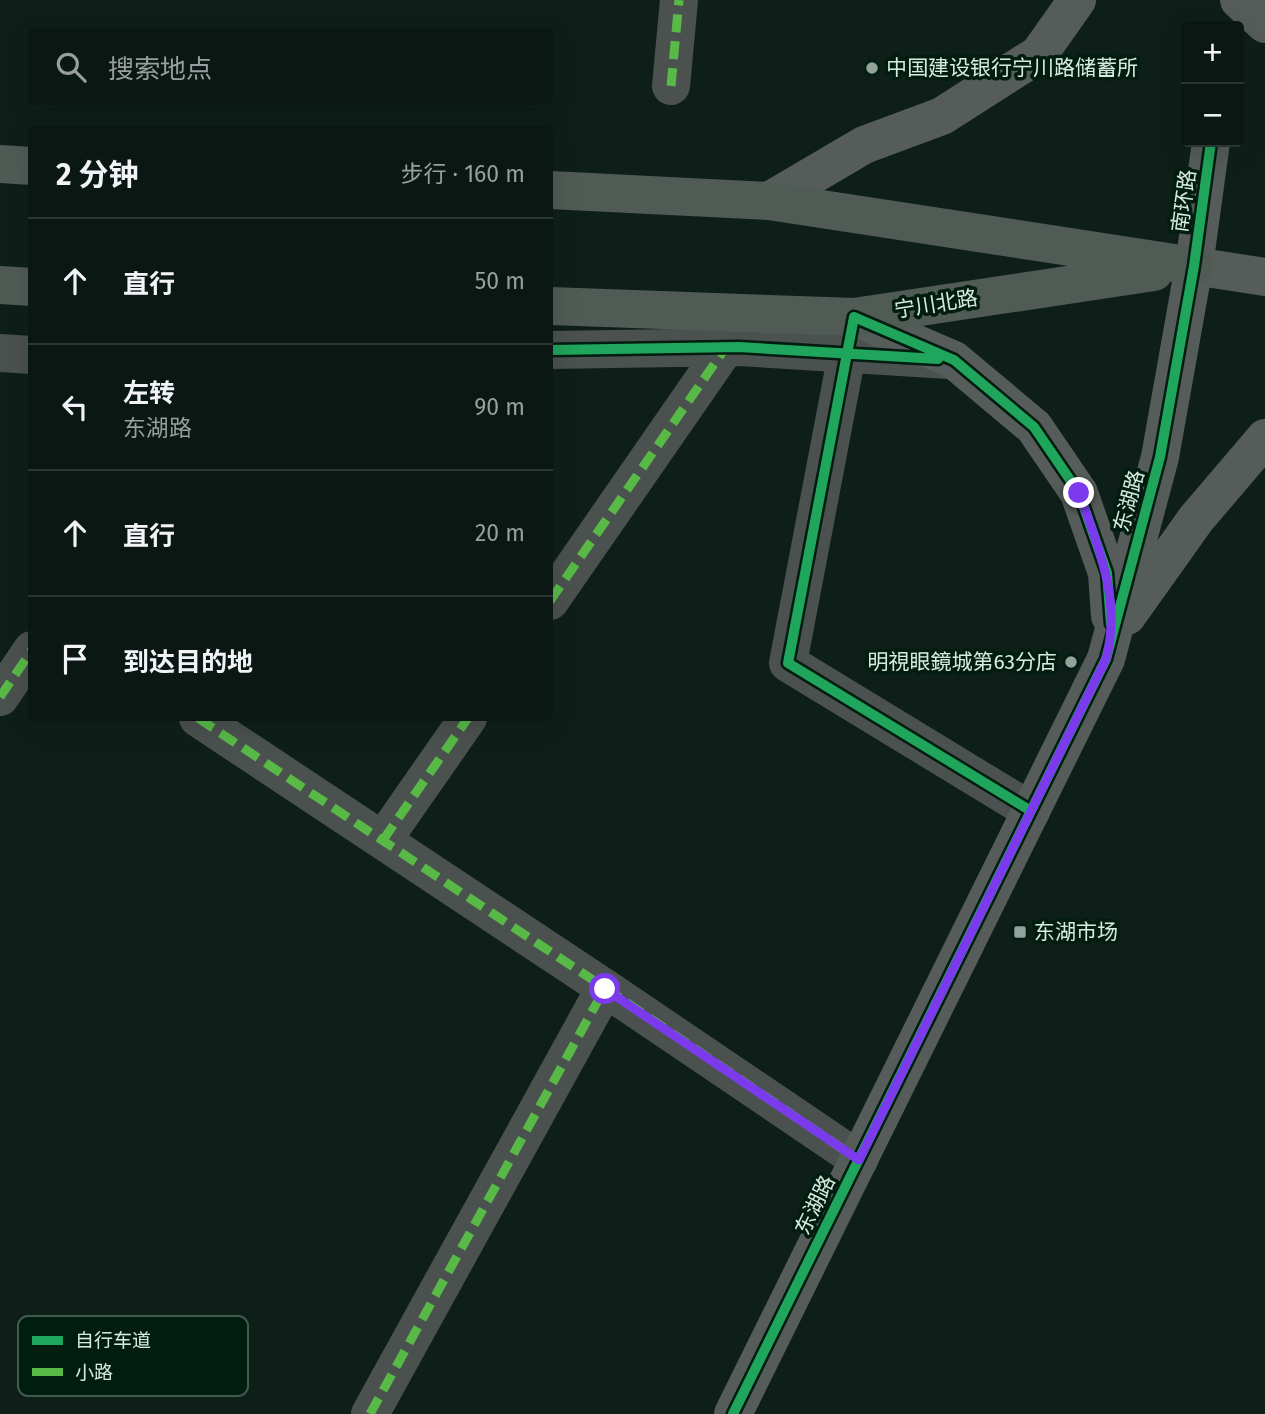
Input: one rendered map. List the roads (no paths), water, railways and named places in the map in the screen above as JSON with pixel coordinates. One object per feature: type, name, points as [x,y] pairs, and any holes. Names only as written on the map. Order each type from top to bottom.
[{"type":"main road","points":[[0,164],[28,166]]},
{"type":"main road","points":[[553,190],[769,201],[1194,266]]},
{"type":"main road","name":"宁川北路","points":[[553,306],[854,317],[1194,266]]},
{"type":"main road","points":[[0,285],[28,287]]},
{"type":"street","points":[[671,86],[679,0]]},
{"type":"street","points":[[769,201],[864,145],[942,116],[1039,54],[1077,0]]},
{"type":"street","points":[[1228,21],[1231,0]]},
{"type":"street","points":[[1239,0],[1265,24]]},
{"type":"street","name":"南环路","points":[[1194,266],[1210,147]]},
{"type":"street","points":[[1194,266],[1265,277]]},
{"type":"street","name":"东湖路","points":[[733,1414],[1106,659],[1160,457],[1194,266]]},
{"type":"street","points":[[1031,811],[788,663],[854,317],[954,360],[1034,427],[1079,493],[1107,573],[1112,638]]},
{"type":"street","points":[[553,350],[726,347],[954,360]]},
{"type":"street","points":[[553,597],[726,347]]},
{"type":"street","points":[[0,353],[28,355]]},
{"type":"street","points":[[1112,638],[1195,519],[1265,439]]},
{"type":"street","points":[[0,697],[28,656]]},
{"type":"street","points":[[203,721],[859,1160]]},
{"type":"street","points":[[383,840],[466,721]]},
{"type":"street","points":[[370,1414],[605,989]]},
{"type":"place","name":"中国建设银行宁川路储蓄所","points":[[872,68]]},
{"type":"place","name":"明視眼鏡城第63分店","points":[[1071,662]]},
{"type":"place","name":"东湖市场","points":[[1020,932]]}]
